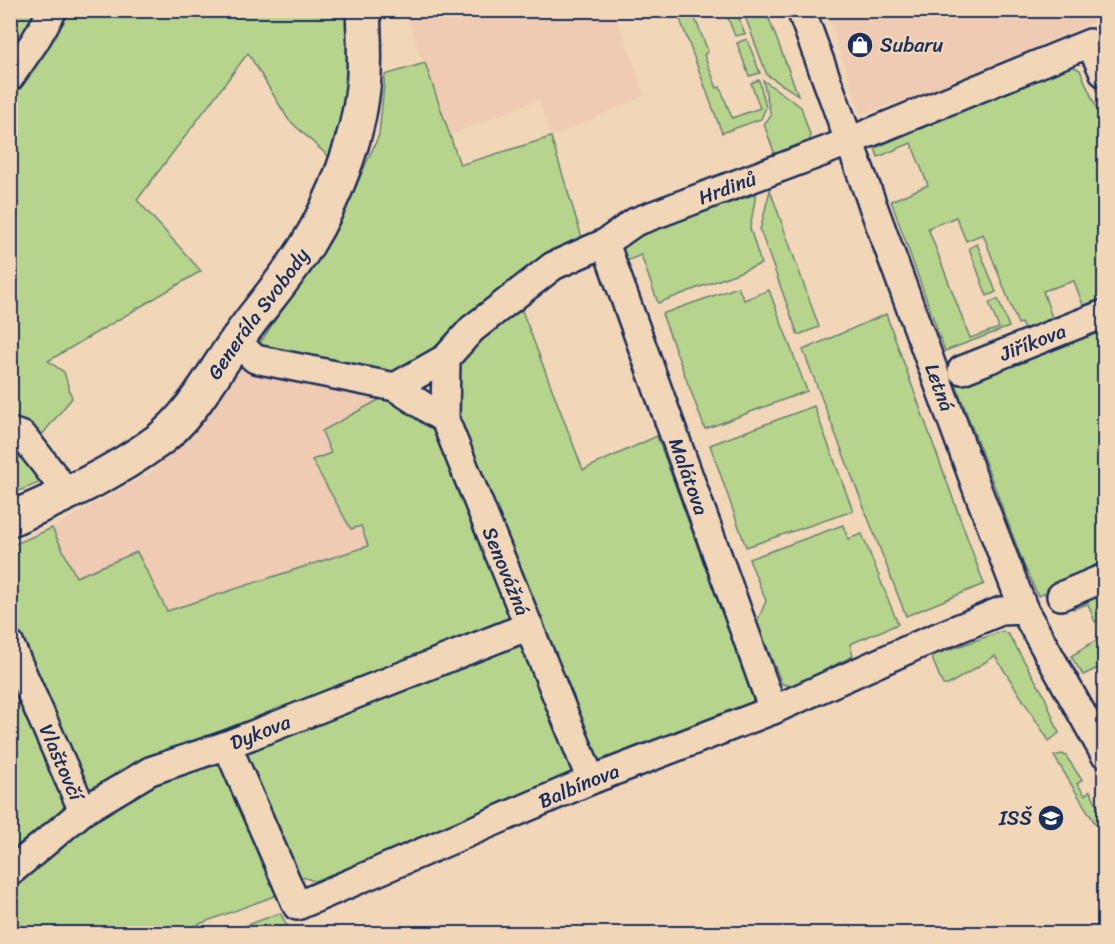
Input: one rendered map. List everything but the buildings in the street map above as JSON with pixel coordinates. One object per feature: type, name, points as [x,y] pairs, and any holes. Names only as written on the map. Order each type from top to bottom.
[{"type":"main road","name":"Generála Svobody","points":[[10,519],[69,494],[161,439],[191,406],[307,245],[328,203],[356,135],[364,76],[363,10]]},
{"type":"street","points":[[10,77],[53,10]]},
{"type":"street","name":"Letná","points":[[801,10],[1024,610],[1104,753]]},
{"type":"street","name":"Hrdinů","points":[[395,387],[446,358],[472,328],[553,266],[605,243],[635,222],[849,141],[1090,43],[1104,74]]},
{"type":"street","name":"Malátova","points":[[605,243],[773,710]]},
{"type":"street","name":"Jiříkova","points":[[962,370],[1104,314]]},
{"type":"street","points":[[236,341],[255,359],[395,387],[445,420]]},
{"type":"street","name":"Senovážná","points":[[446,358],[445,420],[591,780]]},
{"type":"street","points":[[10,432],[23,436],[69,494]]},
{"type":"street","points":[[1061,596],[1104,578]]},
{"type":"street","name":"Balbínova","points":[[226,745],[297,906],[591,780],[773,710],[918,645],[1001,611],[1024,610]]},
{"type":"street","name":"Dykova","points":[[10,872],[83,811],[150,771],[226,745],[529,626]]},
{"type":"street","name":"Vlaštovčí","points":[[10,645],[83,811]]},
{"type":"shaded area","points":[[1104,10],[1104,18],[927,92],[861,114],[827,11]]},
{"type":"shaded area","points":[[405,11],[613,11],[634,62],[644,96],[551,137],[539,99],[450,135]]},
{"type":"shaded area","points":[[240,369],[383,398],[322,431],[331,453],[352,529],[360,525],[369,545],[167,611],[76,577],[52,528],[155,470],[220,402]]},
{"type":"green space","points":[[11,11],[40,11],[11,55]]},
{"type":"green space","points":[[61,11],[346,11],[350,43],[346,114],[330,158],[288,119],[248,53],[137,200],[201,271],[48,361],[64,372],[72,398],[36,442],[11,425],[11,94],[50,37]]},
{"type":"green space","points":[[677,11],[692,11],[708,51],[704,55],[732,118],[760,108],[751,83],[759,80],[766,107],[761,119],[722,133]]},
{"type":"green space","points":[[725,11],[736,11],[745,34],[735,36]]},
{"type":"green space","points":[[743,11],[766,11],[798,95],[767,75]]},
{"type":"green space","points":[[747,39],[760,73],[749,76],[737,43]]},
{"type":"green space","points":[[425,63],[460,165],[551,137],[583,241],[424,364],[383,379],[278,357],[259,345],[322,246],[359,179],[379,135],[385,75]]},
{"type":"green space","points":[[1070,65],[1080,70],[1104,126],[1104,306],[1086,313],[1074,281],[1043,291],[1055,326],[1028,338],[1021,323],[1018,324],[983,234],[966,241],[956,217],[928,228],[970,338],[999,328],[989,303],[998,299],[1009,327],[945,351],[891,201],[928,185],[911,143],[878,157],[875,148]]},
{"type":"green space","points":[[763,80],[801,107],[810,135],[810,140],[806,143],[775,155],[764,124],[771,116]]},
{"type":"green space","points":[[770,190],[819,327],[798,335],[760,230]]},
{"type":"green space","points":[[756,194],[750,228],[761,264],[658,303],[641,255],[619,264],[618,251],[645,231]]},
{"type":"green space","points":[[977,244],[996,292],[987,296],[969,248]]},
{"type":"green space","points":[[738,287],[744,300],[769,290],[807,391],[705,429],[662,314]]},
{"type":"green space","points":[[518,300],[583,470],[657,436],[754,700],[748,710],[604,767],[592,762],[451,402],[451,389],[461,356]]},
{"type":"green space","points":[[886,314],[984,584],[906,616],[803,350]]},
{"type":"green space","points":[[1104,325],[1104,570],[1038,596],[1024,565],[955,382]]},
{"type":"green space","points":[[382,398],[418,407],[441,439],[513,604],[505,627],[94,790],[82,786],[11,614],[11,546],[52,528],[76,577],[137,552],[167,611],[368,546],[361,526],[351,529],[312,460],[331,453],[322,431]]},
{"type":"green space","points":[[814,406],[853,511],[746,547],[710,445]]},
{"type":"green space","points":[[11,437],[49,479],[11,494]]},
{"type":"green space","points":[[843,525],[848,539],[862,534],[898,624],[850,644],[853,656],[793,686],[782,684],[757,622],[766,601],[749,559]]},
{"type":"green space","points":[[1104,587],[1104,631],[1099,620],[1095,622],[1088,604],[1073,609],[1070,600]]},
{"type":"green space","points":[[1003,631],[1009,635],[1044,695],[1059,733],[1049,741],[995,656],[948,685],[943,685],[931,656]]},
{"type":"green space","points":[[1104,635],[1104,665],[1083,675],[1071,656]]},
{"type":"green space","points":[[519,639],[579,771],[575,779],[314,881],[299,876],[237,754]]},
{"type":"green space","points":[[10,656],[68,795],[66,810],[11,850]]},
{"type":"green space","points":[[1062,754],[1066,756],[1082,780],[1077,784],[1085,795],[1090,791],[1104,817],[1104,838],[1054,756]]},
{"type":"green space","points":[[208,760],[221,764],[285,892],[175,933],[11,934],[11,884],[125,794]]},
{"type":"green space","points":[[280,913],[291,933],[226,933]]},
{"type":"place","name":"Subaru","points":[[860,45]]},
{"type":"place","name":"ISŠ","points":[[1051,818]]}]
